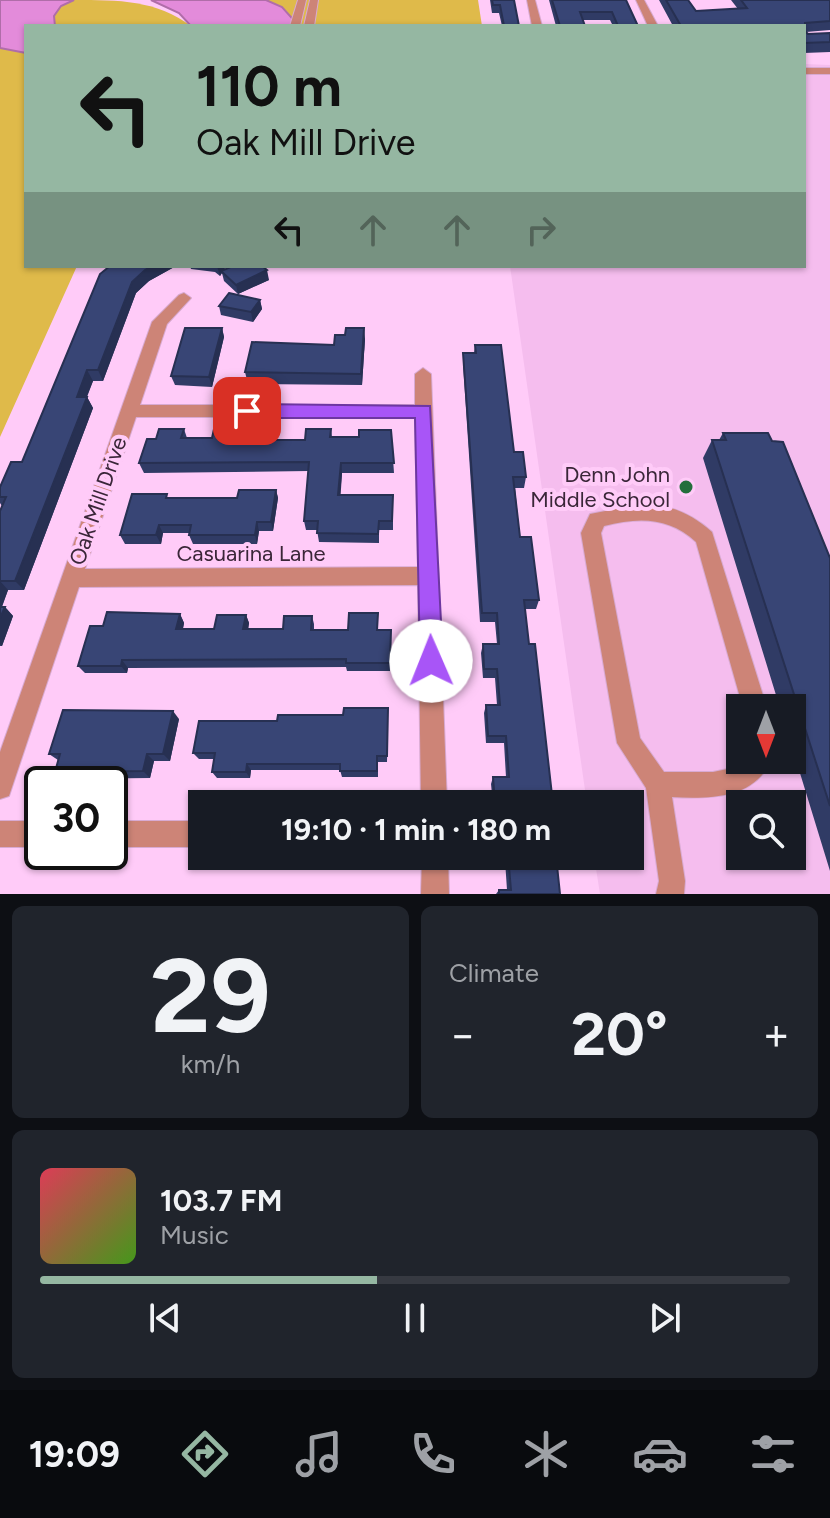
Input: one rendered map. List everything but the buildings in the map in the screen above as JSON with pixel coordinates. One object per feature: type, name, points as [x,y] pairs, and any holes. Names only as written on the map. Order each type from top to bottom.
[{"type":"street","points":[[296,24],[302,0]]},
{"type":"street","points":[[309,24],[314,0]]},
{"type":"street","points":[[531,0],[537,24]]},
{"type":"street","points":[[640,0],[652,24]]},
{"type":"street","points":[[806,71],[830,71]]},
{"type":"street","points":[[129,411],[160,322],[184,298]]},
{"type":"street","points":[[423,374],[434,790]]},
{"type":"street","name":"Oak Mill Drive","points":[[0,787],[129,411],[423,411]]},
{"type":"street","points":[[670,894],[672,881],[658,784],[629,743],[591,533],[597,520],[621,513],[656,511],[684,519],[705,538],[751,694]]},
{"type":"street","name":"Casuarina Lane","points":[[72,578],[430,576]]},
{"type":"street","points":[[658,784],[721,784],[749,774]]},
{"type":"street","points":[[0,834],[24,834]]},
{"type":"street","points":[[128,834],[188,834]]},
{"type":"street","points":[[435,870],[435,894]]},
{"type":"shaded area","points":[[0,0],[74,0],[61,6],[54,16],[55,24],[24,24],[24,53],[0,48]]},
{"type":"shaded area","points":[[74,0],[122,1],[150,6],[188,24],[55,24],[54,16],[61,6]]},
{"type":"shaded area","points":[[151,0],[266,0],[282,7],[297,24],[189,24],[179,13]]},
{"type":"shaded area","points":[[266,0],[478,0],[482,24],[297,24],[282,7]]},
{"type":"shaded area","points":[[0,48],[24,53],[24,268],[76,268],[0,437]]},
{"type":"shaded area","name":"Denn John Middle School","points":[[806,64],[830,65],[830,894],[600,894],[596,870],[644,870],[644,790],[585,790],[510,268],[806,268]]},
{"type":"place","name":"Denn John Middle School","points":[[686,487]]},
{"type":"route","points":[[247,411],[423,411],[431,661]]}]
